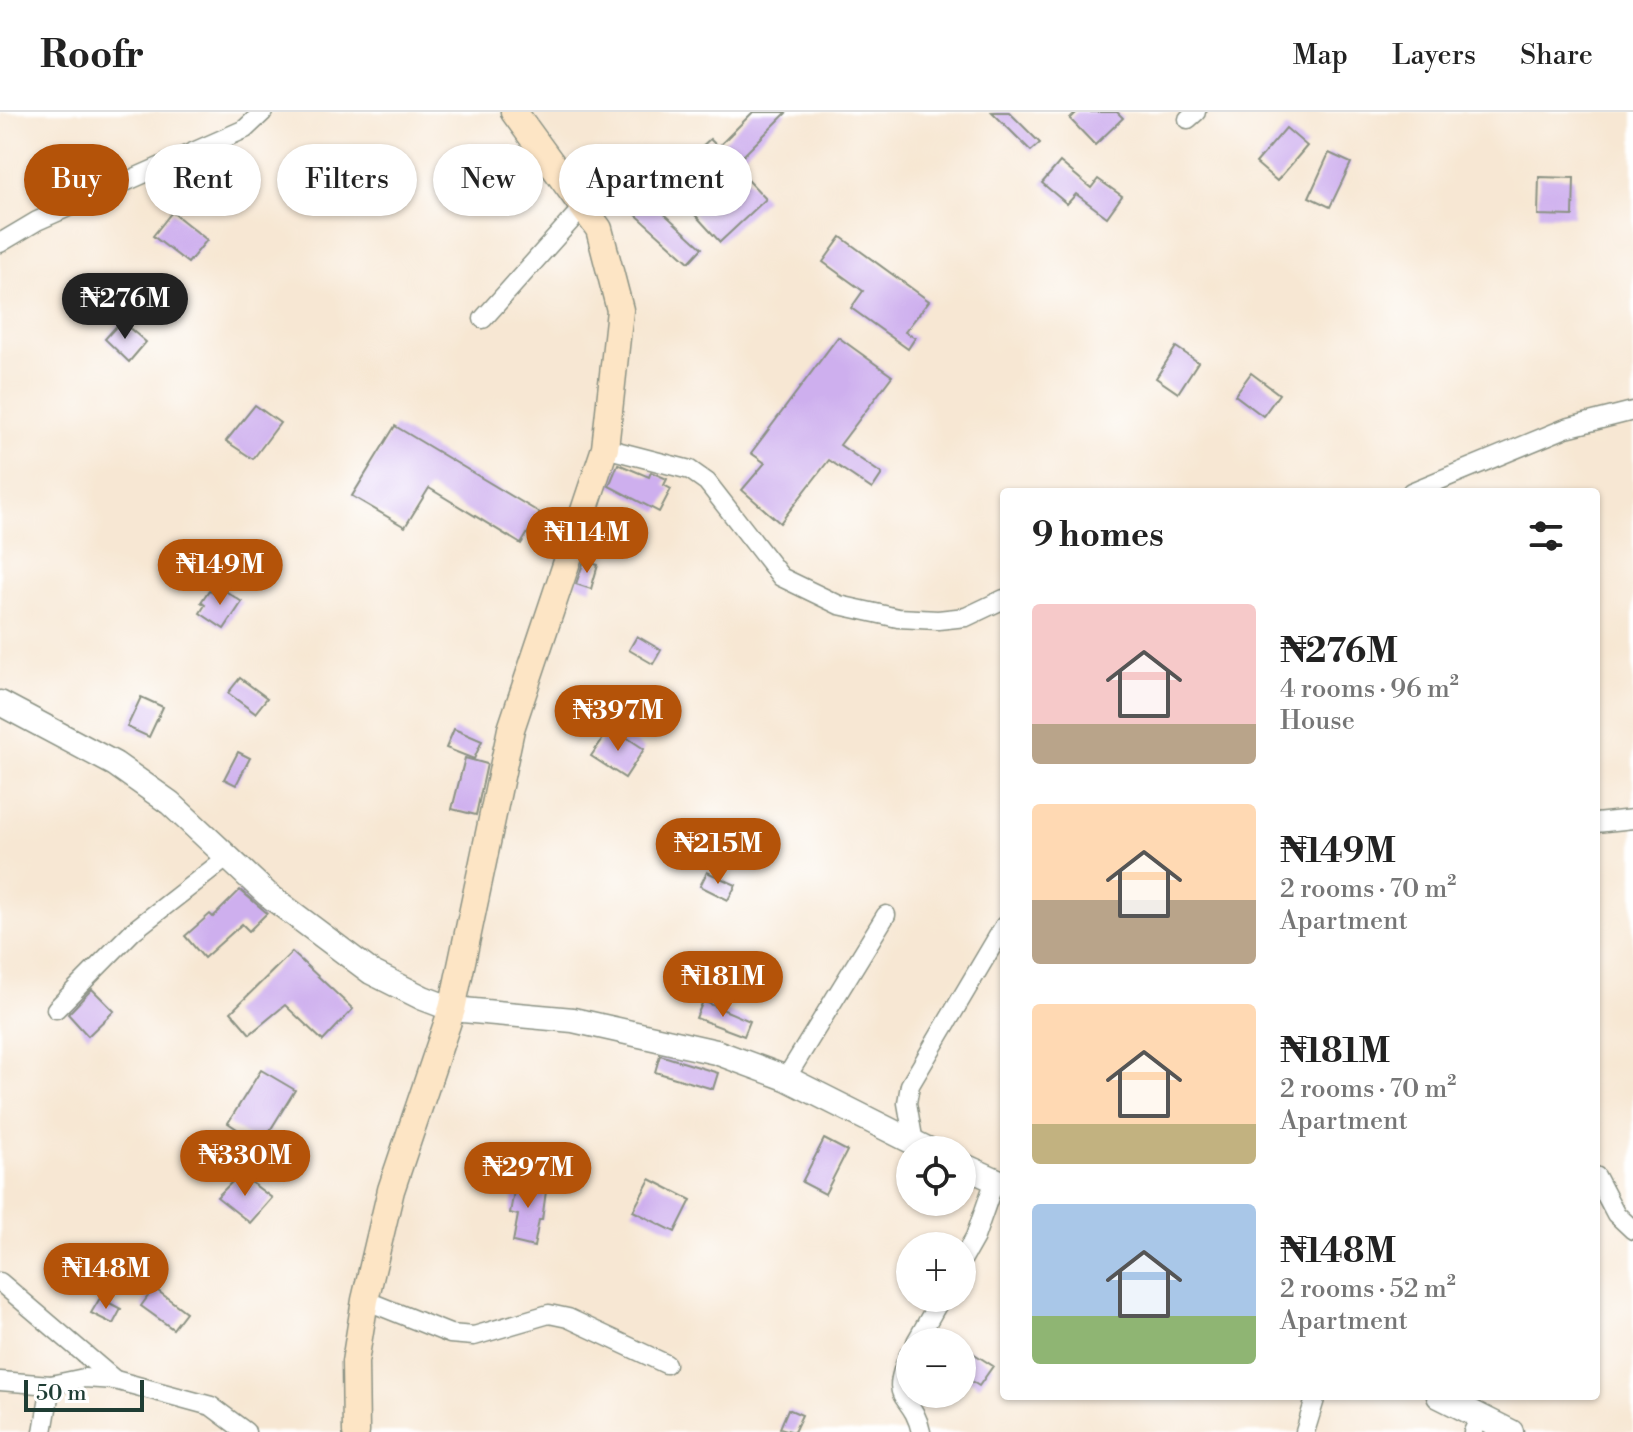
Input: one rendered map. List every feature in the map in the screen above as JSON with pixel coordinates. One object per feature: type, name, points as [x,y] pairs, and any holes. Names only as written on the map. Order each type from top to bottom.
[{"type":"main road","points":[[514,112],[559,174]]},
{"type":"main road","points":[[356,1432],[355,1362],[365,1300],[391,1190],[452,1009],[511,729],[605,448],[620,310],[599,229],[590,216]]},
{"type":"street","points":[[0,243],[37,221],[245,129],[263,112]]},
{"type":"street","points":[[483,319],[575,216]]},
{"type":"street","points":[[1421,488],[1566,428],[1633,411]]},
{"type":"street","points":[[605,448],[690,470],[707,482],[781,577],[839,605],[898,618],[938,620],[966,617],[1000,601]]},
{"type":"street","points":[[0,703],[115,764],[170,803],[267,894],[371,972],[452,1009],[524,1013],[653,1035],[716,1052],[786,1078],[900,1136]]},
{"type":"street","points":[[1600,823],[1633,819]]},
{"type":"street","points":[[56,1009],[133,931],[229,856]]},
{"type":"street","points":[[786,1078],[886,915]]},
{"type":"street","points":[[918,1136],[907,1103],[910,1085],[1000,933]]},
{"type":"street","points":[[976,1171],[999,1182],[976,1235]]},
{"type":"street","points":[[1600,1184],[1616,1214],[1633,1230]]},
{"type":"street","points":[[0,1282],[115,1380]]},
{"type":"street","points":[[365,1300],[450,1334],[474,1336],[534,1316],[559,1316],[666,1364]]},
{"type":"street","points":[[0,1381],[51,1385],[84,1378],[115,1380],[211,1406],[246,1432]]},
{"type":"street","points":[[43,1432],[51,1385]]},
{"type":"street","points":[[1305,1432],[1315,1400]]},
{"type":"street","points":[[1444,1400],[1476,1424],[1511,1432]]},
{"type":"street","points":[[909,1408],[918,1420],[921,1432]]},
{"type":"building","points":[[753,112],[787,112],[752,147],[752,144],[721,144]]},
{"type":"building","points":[[992,112],[1009,112],[1040,143],[1031,151]]},
{"type":"building","points":[[1077,112],[1117,112],[1123,118],[1095,145],[1070,119]]},
{"type":"building","points":[[1286,128],[1307,146],[1277,181],[1256,163]]},
{"type":"building","points":[[1329,153],[1351,163],[1330,207],[1309,197]]},
{"type":"building","points":[[1060,162],[1091,188],[1098,179],[1122,196],[1107,217],[1076,194],[1067,204],[1042,183]]},
{"type":"building","points":[[1539,177],[1574,178],[1573,216],[1538,215]]},
{"type":"building","points":[[752,184],[766,199],[752,212]]},
{"type":"building","points":[[169,216],[177,216],[207,240],[188,263],[153,236]]},
{"type":"building","points":[[637,216],[667,216],[702,248],[689,262]]},
{"type":"building","points":[[696,216],[748,216],[720,242]]},
{"type":"building","points":[[841,237],[929,301],[905,332],[915,338],[908,349],[851,308],[863,291],[823,262]]},
{"type":"building","points":[[121,321],[146,342],[129,362],[105,339]]},
{"type":"building","points":[[838,337],[892,376],[840,445],[882,474],[872,489],[829,460],[780,523],[742,490],[765,463],[751,453]]},
{"type":"building","points":[[1176,347],[1198,362],[1178,393],[1156,378]]},
{"type":"building","points":[[1251,373],[1279,394],[1263,416],[1235,395]]},
{"type":"building","points":[[255,405],[280,423],[253,459],[226,441]]},
{"type":"building","points":[[395,426],[540,513],[521,544],[429,488],[405,527],[352,496]]},
{"type":"building","points":[[618,464],[649,477],[651,472],[667,479],[664,485],[671,489],[659,512],[609,486]]},
{"type":"building","points":[[584,561],[598,565],[591,589],[576,584]]},
{"type":"building","points":[[218,586],[242,602],[224,629],[200,613],[205,605],[201,602],[209,590],[213,592]]},
{"type":"building","points":[[637,636],[661,650],[653,664],[629,650]]},
{"type":"building","points":[[240,678],[267,698],[255,713],[228,693]]},
{"type":"building","points":[[141,697],[163,707],[149,737],[127,727]]},
{"type":"building","points":[[611,727],[644,749],[625,778],[591,756]]},
{"type":"building","points":[[454,729],[482,741],[474,759],[446,748]]},
{"type":"building","points":[[238,752],[250,758],[236,785],[224,779]]},
{"type":"building","points":[[465,758],[487,764],[476,815],[452,809]]},
{"type":"building","points":[[707,872],[736,885],[728,900],[700,886]]},
{"type":"building","points":[[240,890],[267,913],[249,931],[242,924],[204,958],[185,936],[210,914],[213,917]]},
{"type":"building","points":[[292,952],[353,1009],[323,1041],[285,1005],[250,1034],[231,1012]]},
{"type":"building","points":[[92,989],[114,1011],[88,1036],[68,1014]]},
{"type":"building","points":[[703,1001],[750,1021],[744,1036],[696,1018]]},
{"type":"building","points":[[660,1055],[718,1073],[713,1089],[655,1072]]},
{"type":"building","points":[[261,1070],[295,1090],[261,1145],[228,1123]]},
{"type":"building","points":[[824,1139],[847,1151],[825,1194],[802,1182]]},
{"type":"building","points":[[240,1174],[272,1198],[250,1223],[217,1197]]},
{"type":"building","points":[[650,1179],[691,1200],[675,1232],[633,1211]]},
{"type":"building","points":[[516,1180],[547,1184],[534,1247],[513,1242],[518,1215],[510,1213]]},
{"type":"building","points":[[154,1288],[186,1312],[173,1329],[141,1306]]},
{"type":"building","points":[[100,1298],[121,1309],[113,1324],[91,1313]]},
{"type":"building","points":[[976,1355],[993,1366],[979,1386],[976,1384]]},
{"type":"building","points":[[788,1409],[802,1415],[794,1432],[780,1428]]}]
